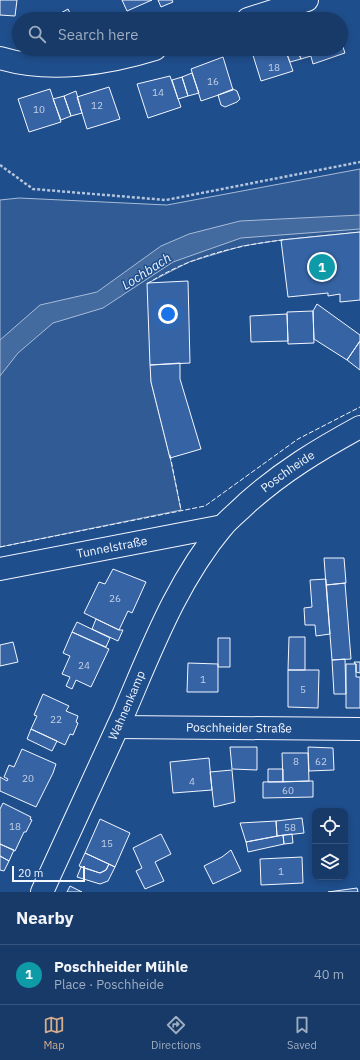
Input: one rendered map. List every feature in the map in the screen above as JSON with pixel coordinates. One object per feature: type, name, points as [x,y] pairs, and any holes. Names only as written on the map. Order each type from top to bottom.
[{"type":"street","points":[[270,12],[307,0]]},
{"type":"street","points":[[0,58],[13,62],[29,64],[61,65],[117,59],[128,56]]},
{"type":"street","name":"Poschheide","points":[[224,526],[257,495],[293,466],[360,427]]},
{"type":"street","name":"Tunnelstraße","points":[[0,569],[224,526]]},
{"type":"street","name":"Wahnenkamp","points":[[42,892],[118,727],[170,607],[188,575],[224,526]]},
{"type":"street","name":"Poschheider Straße","points":[[118,727],[360,728]]},
{"type":"path","points":[[0,165],[33,190],[166,200],[360,162]]},
{"type":"shaded area","points":[[360,169],[360,232],[281,240],[242,246],[189,262],[148,283],[151,382],[171,462],[181,510],[0,547],[0,200],[19,198],[167,205]]},
{"type":"water","name":"Lochbach","points":[[360,215],[360,229],[241,238],[173,262],[103,308],[53,323],[18,353],[0,376],[0,340],[40,305],[97,292],[161,246],[189,234],[240,221]]},
{"type":"building","points":[[0,0],[17,0],[16,12],[12,12],[12,16],[0,15]]},
{"type":"building","points":[[122,0],[152,0],[127,11]]},
{"type":"building","points":[[158,0],[172,0],[173,2],[161,7]]},
{"type":"building","points":[[68,9],[70,12],[63,12]]},
{"type":"building","points":[[253,56],[288,56],[293,71],[261,81]]},
{"type":"building","points":[[288,56],[300,56],[301,59],[290,62]]},
{"type":"building","points":[[300,56],[311,56],[301,59]]},
{"type":"building","points":[[311,56],[336,56],[313,64]]},
{"type":"building","points":[[223,57],[233,90],[201,101],[191,69]]},
{"type":"building","points":[[192,73],[199,93],[188,96],[182,77]]},
{"type":"building","points":[[170,76],[181,107],[148,118],[137,84]]},
{"type":"building","points":[[182,77],[188,96],[178,99],[172,80]]},
{"type":"building","points":[[109,87],[120,119],[87,129],[77,97]]},
{"type":"building","points":[[50,89],[61,122],[29,132],[18,99]]},
{"type":"building","points":[[233,89],[237,91],[240,99],[237,102],[225,107],[221,105],[218,95]]},
{"type":"building","points":[[76,91],[82,113],[71,116],[64,96]]},
{"type":"building","points":[[64,96],[71,116],[61,120],[53,99]]},
{"type":"building","points":[[360,232],[360,300],[340,302],[340,294],[328,296],[328,293],[288,297],[281,240]]},
{"type":"building","points":[[188,281],[190,363],[150,365],[147,283]]},
{"type":"building","points":[[317,304],[360,335],[360,341],[347,360],[314,339],[313,311]]},
{"type":"building","points":[[313,311],[314,343],[288,344],[287,312]]},
{"type":"building","points":[[287,314],[288,341],[251,342],[250,316]]},
{"type":"building","points":[[360,341],[360,370],[347,360]]},
{"type":"building","points":[[180,363],[180,379],[201,449],[170,458],[151,382],[150,365]]},
{"type":"building","points":[[324,558],[344,558],[346,583],[326,585]]},
{"type":"building","points":[[113,569],[146,582],[132,613],[128,611],[119,630],[84,613],[99,582],[105,584]]},
{"type":"building","points":[[326,579],[330,634],[316,636],[315,625],[305,625],[304,608],[312,607],[310,580]]},
{"type":"building","points":[[345,583],[351,659],[332,660],[326,585]]},
{"type":"building","points":[[96,619],[119,630],[123,630],[118,641],[92,629]]},
{"type":"building","points":[[77,622],[110,638],[106,647],[72,632]]},
{"type":"building","points":[[72,632],[109,649],[91,687],[76,680],[72,689],[66,686],[70,677],[62,674],[70,656],[63,653]]},
{"type":"building","points":[[289,637],[305,637],[305,670],[288,670]]},
{"type":"building","points":[[218,638],[230,638],[230,667],[218,667]]},
{"type":"building","points":[[13,642],[18,662],[0,666],[0,645]]},
{"type":"building","points":[[345,659],[346,694],[334,694],[332,660]]},
{"type":"building","points":[[354,662],[360,662],[360,673],[356,672],[356,664]]},
{"type":"building","points":[[188,663],[218,664],[218,692],[187,692]]},
{"type":"building","points":[[346,664],[356,664],[356,677],[360,677],[360,708],[346,708]]},
{"type":"building","points":[[288,670],[319,670],[318,708],[288,707]]},
{"type":"building","points":[[43,694],[69,706],[66,711],[78,716],[76,722],[78,723],[73,735],[70,734],[65,745],[31,729],[37,716],[34,715]]},
{"type":"building","points":[[31,729],[57,741],[52,751],[27,739]]},
{"type":"building","points":[[230,747],[257,747],[257,770],[232,769]]},
{"type":"building","points":[[308,747],[333,748],[334,770],[309,771]]},
{"type":"building","points":[[22,749],[56,764],[36,807],[0,791],[0,777],[7,781],[8,779],[4,777],[9,765],[14,767]]},
{"type":"building","points":[[282,753],[308,753],[309,781],[283,782]]},
{"type":"building","points":[[209,758],[212,790],[173,793],[170,762]]},
{"type":"building","points":[[268,769],[283,769],[283,782],[268,782]]},
{"type":"building","points":[[232,770],[235,802],[214,807],[210,772]]},
{"type":"building","points":[[313,781],[313,797],[263,798],[263,782]]},
{"type":"building","points":[[3,803],[31,817],[30,819],[32,820],[26,832],[24,832],[15,851],[0,844],[0,809]]},
{"type":"building","points":[[302,818],[304,833],[277,836],[276,821]]},
{"type":"building","points":[[100,819],[130,833],[115,867],[85,853]]},
{"type":"building","points":[[276,821],[277,836],[246,842],[240,823]]},
{"type":"building","points":[[161,834],[171,854],[155,862],[164,881],[145,889],[136,871],[142,868],[133,848]]},
{"type":"building","points":[[292,834],[293,843],[284,844],[283,835]]},
{"type":"building","points":[[283,835],[284,844],[248,852],[246,842]]},
{"type":"building","points":[[0,844],[14,850],[9,861],[0,856]]},
{"type":"building","points":[[231,850],[241,871],[213,884],[204,866],[222,857]]},
{"type":"building","points":[[85,853],[109,864],[106,870],[100,873],[79,866]]},
{"type":"building","points":[[0,856],[9,861],[4,871],[0,870]]},
{"type":"building","points":[[302,857],[303,883],[261,885],[260,859]]},
{"type":"building","points":[[109,864],[115,867],[108,881],[100,884],[77,877],[81,867],[100,873],[106,870]]},
{"type":"building","points":[[70,886],[82,892],[67,892]]},
{"type":"building","points":[[357,888],[358,892],[328,892]]},
{"type":"fence","points":[[147,284],[178,267],[212,254],[248,245],[283,240]]},
{"type":"fence","points":[[0,547],[205,506],[298,439],[360,407]]},
{"type":"fence","points":[[170,455],[181,510]]},
{"type":"place","name":"Poschheider Mühle","points":[[322,267]]}]
